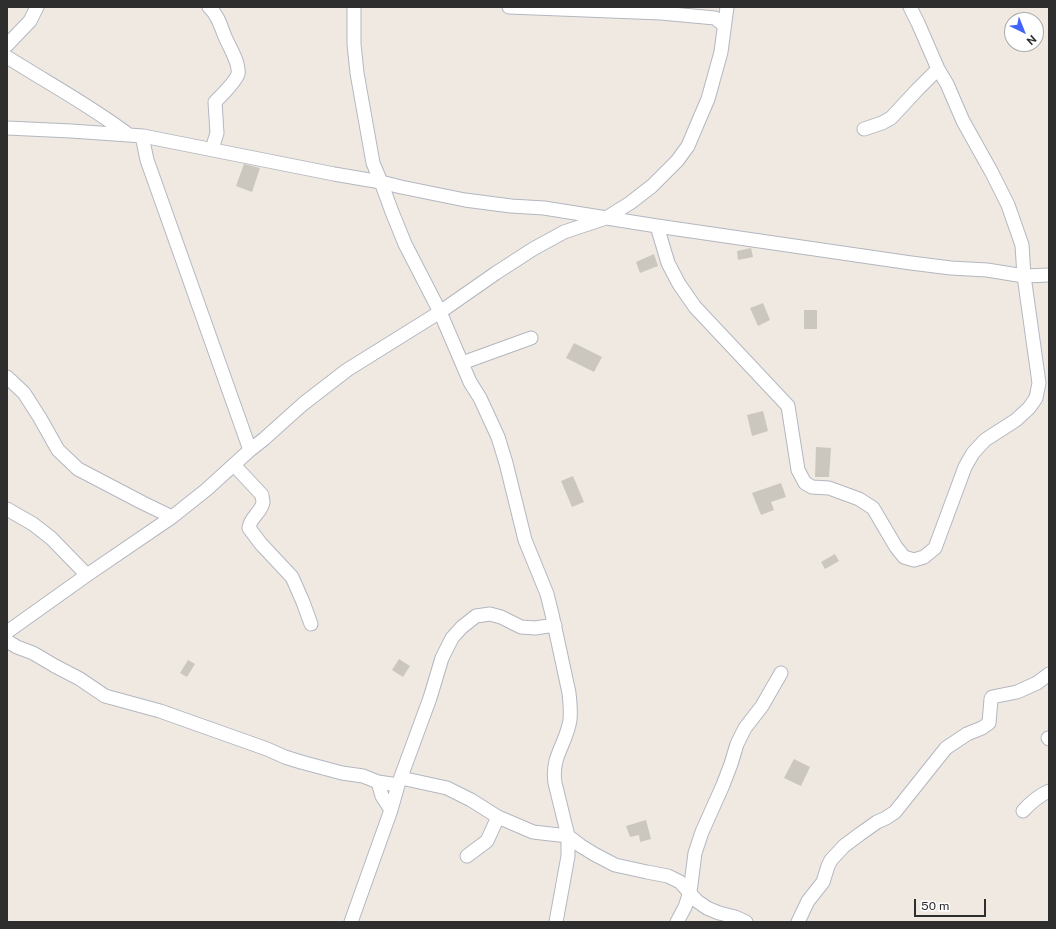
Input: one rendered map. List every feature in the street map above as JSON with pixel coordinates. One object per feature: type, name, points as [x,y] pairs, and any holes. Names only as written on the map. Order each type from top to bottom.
[{"type":"street","points":[[7,45],[30,21],[37,7]]},
{"type":"street","points":[[209,7],[221,24],[239,69],[238,75],[215,102],[217,133],[212,149]]},
{"type":"street","points":[[354,7],[354,44],[357,73],[373,163],[405,244],[440,312],[470,382],[480,398],[498,437],[525,540],[547,594],[570,693],[570,720],[554,767],[555,783],[568,836],[568,856],[556,922]]},
{"type":"street","points":[[509,7],[661,12],[719,21]]},
{"type":"street","points":[[657,226],[668,263],[679,284],[695,307],[788,406],[798,470],[805,483],[812,487],[829,488],[858,499],[873,508],[896,547],[904,557],[914,560],[924,557],[935,548],[965,467],[973,453],[985,440],[1016,420],[1029,408],[1036,398],[1039,383],[1024,276],[1022,245],[1008,205],[963,121],[910,7]]},
{"type":"street","points":[[7,632],[172,517],[206,490],[303,404],[347,370],[440,312],[539,245],[564,232],[606,218],[630,203],[652,186],[688,146],[708,99],[721,52],[719,21],[726,9]]},
{"type":"street","points":[[7,57],[136,135],[148,160],[250,450]]},
{"type":"street","points":[[864,129],[882,124],[891,118],[938,69]]},
{"type":"street","points":[[7,128],[136,135],[381,182],[465,200],[512,206],[544,208],[911,263],[951,268],[986,270],[1024,276],[1049,275]]},
{"type":"street","points":[[462,363],[531,338]]},
{"type":"street","points":[[7,377],[24,393],[58,450],[78,469],[172,517]]},
{"type":"street","points":[[234,464],[262,496],[263,502],[250,522],[249,528],[261,544],[292,578],[303,602],[310,624]]},
{"type":"street","points":[[7,509],[33,524],[51,538],[87,575]]},
{"type":"street","points":[[351,922],[430,698],[442,658],[452,638],[462,627],[476,616],[490,614],[501,617],[521,627],[535,628],[554,625]]},
{"type":"street","points":[[7,641],[17,647],[33,653],[80,679],[105,696],[160,711],[301,762],[342,773],[363,776],[378,782],[400,782],[447,788],[471,800],[498,817],[533,832],[568,836],[581,846],[615,865],[668,876],[680,882],[697,901],[707,908],[746,922]]},
{"type":"street","points":[[677,922],[685,907],[690,892],[695,852],[702,832],[723,785],[737,744],[745,728],[762,706],[781,673]]},
{"type":"street","points":[[798,922],[808,901],[823,882],[831,860],[844,846],[877,822],[894,812],[946,748],[967,734],[982,728],[989,723],[992,697],[1017,692],[1037,683],[1049,674]]},
{"type":"street","points":[[378,782],[382,796],[391,810]]},
{"type":"street","points":[[1023,811],[1040,795],[1049,791]]},
{"type":"street","points":[[467,856],[487,841],[498,817]]},
{"type":"building","points":[[244,164],[260,168],[252,192],[236,186]]},
{"type":"building","points":[[751,248],[753,257],[738,260],[737,251]]},
{"type":"building","points":[[654,254],[658,266],[640,273],[636,262]]},
{"type":"building","points":[[763,303],[770,320],[758,326],[750,308]]},
{"type":"building","points":[[804,310],[817,310],[817,329],[804,329]]},
{"type":"building","points":[[574,343],[602,357],[594,372],[566,358]]},
{"type":"building","points":[[763,411],[768,431],[752,436],[747,415]]},
{"type":"building","points":[[816,447],[831,448],[829,477],[815,477]]},
{"type":"building","points":[[573,476],[584,502],[572,507],[561,481]]},
{"type":"building","points":[[781,483],[786,497],[771,502],[774,510],[761,515],[752,493]]},
{"type":"building","points":[[835,554],[839,561],[825,569],[821,562]]},
{"type":"building","points":[[399,659],[410,666],[403,677],[392,670]]},
{"type":"building","points":[[188,660],[195,664],[187,677],[180,673]]},
{"type":"building","points":[[794,759],[810,767],[801,786],[784,778]]},
{"type":"building","points":[[646,820],[651,839],[640,842],[639,835],[630,837],[626,826]]}]
